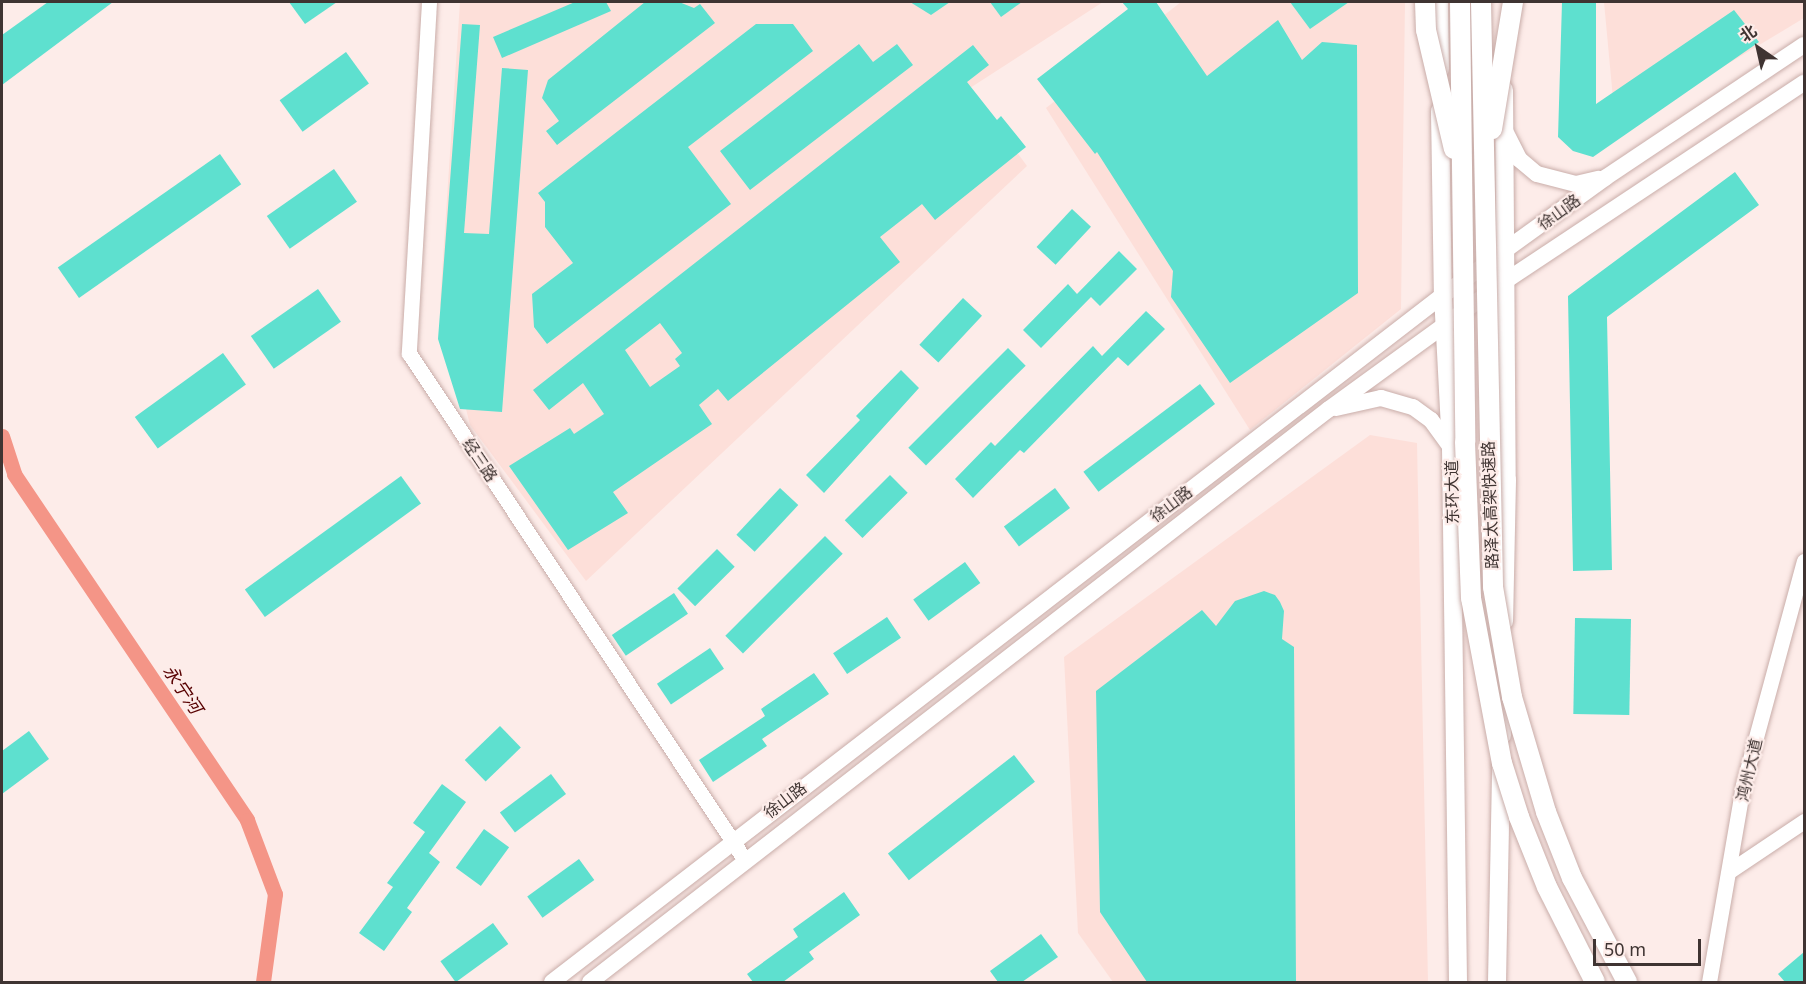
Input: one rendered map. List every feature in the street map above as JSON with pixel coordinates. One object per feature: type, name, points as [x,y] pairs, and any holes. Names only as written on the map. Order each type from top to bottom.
[{"type":"highway","points":[[1425,2],[1426,30],[1462,184]]},
{"type":"highway","name":"路泽太高架快速路","points":[[1460,2],[1471,598],[1502,763],[1519,817],[1547,887],[1596,982]]},
{"type":"highway","name":"路泽太高架快速路","points":[[1481,2],[1493,587],[1510,686],[1546,813],[1572,878],[1627,982]]},
{"type":"highway","points":[[1484,173],[1513,2]]},
{"type":"main road","name":"东环大道","points":[[1439,2],[1443,295],[1451,448],[1458,982]]},
{"type":"main road","points":[[1497,982],[1507,480],[1503,2]]},
{"type":"main road","name":"徐山路","points":[[552,982],[732,840],[1443,295],[1605,178],[1804,45]]},
{"type":"main road","name":"徐山路","points":[[590,982],[1329,409],[1504,282],[1804,83]]},
{"type":"main road","points":[[1504,129],[1519,159],[1537,174],[1576,184],[1605,178]]},
{"type":"main road","points":[[1329,409],[1380,398],[1413,407],[1431,420],[1451,448]]},
{"type":"main road","points":[[1497,961],[1506,982]]},
{"type":"street","name":"经三路","points":[[429,2],[409,353],[745,860]]},
{"type":"street","name":"鸿州大道","points":[[1709,982],[1731,870],[1743,785],[1804,561]]},
{"type":"street","points":[[1731,870],[1804,820]]},
{"type":"shaded area","points":[[460,2],[1103,2],[970,88],[1027,166],[586,581],[470,425],[440,304]]},
{"type":"shaded area","points":[[1181,2],[1405,2],[1401,309],[1250,430],[1046,108]]},
{"type":"shaded area","points":[[1604,2],[1804,2],[1804,18],[1616,131]]},
{"type":"shaded area","points":[[1370,435],[1417,443],[1428,982],[1113,982],[1078,933],[1064,657]]},
{"type":"building","points":[[48,2],[113,2],[2,85],[2,35]]},
{"type":"building","points":[[289,2],[337,2],[305,24]]},
{"type":"building","points":[[575,2],[606,2],[611,11],[502,58],[493,37]]},
{"type":"building","points":[[645,2],[679,2],[694,8],[700,4],[715,23],[557,145],[546,131],[559,121],[542,98],[548,80]]},
{"type":"building","points":[[910,2],[950,2],[931,15]]},
{"type":"building","points":[[990,2],[1022,2],[1001,17]]},
{"type":"building","points":[[1122,2],[1156,2],[1207,76],[1278,20],[1302,60],[1322,42],[1357,45],[1358,293],[1230,383],[1171,297],[1173,271],[1097,152],[1095,154],[1037,79],[1128,9]]},
{"type":"building","points":[[1290,2],[1349,2],[1310,29]]},
{"type":"building","points":[[1562,2],[1596,2],[1596,104],[1734,10],[1759,42],[1593,157],[1573,151],[1558,137]]},
{"type":"building","points":[[462,24],[480,25],[464,233],[489,234],[502,68],[528,70],[502,412],[460,409],[438,339]]},
{"type":"building","points":[[756,24],[793,24],[813,51],[688,147],[731,204],[547,344],[534,327],[532,294],[573,263],[545,227],[545,202],[538,193]]},
{"type":"building","points":[[859,44],[873,62],[897,44],[913,65],[750,190],[720,151]]},
{"type":"building","points":[[973,45],[989,65],[967,82],[997,120],[1001,116],[1026,147],[935,220],[922,204],[880,237],[900,262],[728,401],[718,389],[699,405],[712,424],[613,492],[628,513],[568,550],[509,466],[570,428],[574,434],[604,414],[583,383],[549,410],[533,390]],"holes":[[[660,323],[682,353],[675,359],[680,366],[650,387],[625,350]]]},
{"type":"building","points":[[346,52],[369,84],[303,132],[280,100]]},
{"type":"building","points":[[220,154],[241,184],[79,298],[58,268]]},
{"type":"building","points":[[334,169],[357,202],[290,249],[267,216]]},
{"type":"building","points":[[1735,172],[1759,205],[1607,317],[1612,570],[1573,571],[1568,296]]},
{"type":"building","points":[[1072,209],[1091,227],[1056,265],[1037,247]]},
{"type":"building","points":[[1119,251],[1137,269],[1100,306],[1091,297],[1041,348],[1023,330],[1068,284],[1077,294]]},
{"type":"building","points":[[318,289],[341,322],[274,369],[251,336]]},
{"type":"building","points":[[963,298],[982,316],[938,363],[919,345]]},
{"type":"building","points":[[1146,311],[1165,329],[1128,366],[1118,357],[1024,453],[1020,450],[973,498],[955,479],[991,442],[995,446],[1093,346],[1102,356]]},
{"type":"building","points":[[1008,348],[1026,366],[926,465],[908,448]]},
{"type":"building","points":[[223,353],[246,385],[158,449],[135,417]]},
{"type":"building","points":[[901,370],[919,388],[824,493],[806,475],[860,420],[856,416]]},
{"type":"building","points":[[1200,384],[1215,404],[1098,492],[1083,472]]},
{"type":"building","points":[[890,475],[908,493],[862,538],[845,520]]},
{"type":"building","points":[[401,476],[421,504],[265,617],[245,589]]},
{"type":"building","points":[[780,488],[798,505],[755,552],[736,535]]},
{"type":"building","points":[[1055,488],[1070,508],[1019,546],[1004,527]]},
{"type":"building","points":[[825,536],[843,554],[743,653],[725,636]]},
{"type":"building","points":[[717,549],[735,567],[695,606],[677,589]]},
{"type":"building","points":[[965,562],[980,583],[929,621],[913,600]]},
{"type":"building","points":[[1264,591],[1275,595],[1280,602],[1284,611],[1282,639],[1294,647],[1296,982],[1147,982],[1100,912],[1096,691],[1202,610],[1216,626],[1235,601]]},
{"type":"building","points":[[674,593],[688,614],[626,656],[612,635]]},
{"type":"building","points":[[887,617],[901,638],[847,674],[833,653]]},
{"type":"building","points":[[1575,618],[1631,619],[1629,715],[1573,714]]},
{"type":"building","points":[[710,648],[724,669],[671,705],[657,684]]},
{"type":"building","points":[[814,673],[829,694],[762,739],[767,746],[713,782],[699,760],[765,716],[761,709]]},
{"type":"building","points":[[500,726],[521,748],[486,782],[465,760]]},
{"type":"building","points":[[29,731],[49,759],[2,794],[2,751]]},
{"type":"building","points":[[1014,755],[1035,782],[909,880],[888,854]]},
{"type":"building","points":[[551,774],[566,794],[515,832],[500,813]]},
{"type":"building","points":[[442,784],[466,802],[429,853],[440,862],[407,908],[412,912],[384,951],[359,933],[393,887],[387,883],[425,832],[413,823]]},
{"type":"building","points":[[484,829],[509,847],[481,886],[456,868]]},
{"type":"building","points":[[579,859],[594,880],[543,918],[527,897]]},
{"type":"building","points":[[844,892],[860,915],[809,952],[814,959],[783,982],[753,982],[747,974],[798,937],[793,929]]},
{"type":"building","points":[[493,923],[508,944],[456,982],[440,961]]},
{"type":"building","points":[[1041,934],[1058,957],[1022,982],[998,982],[990,971]]},
{"type":"building","points":[[1804,952],[1804,982],[1785,982],[1778,974]]},
{"type":"waterway","name":"永宁河","points":[[2,436],[14,474],[247,820],[275,894],[263,982]]}]
